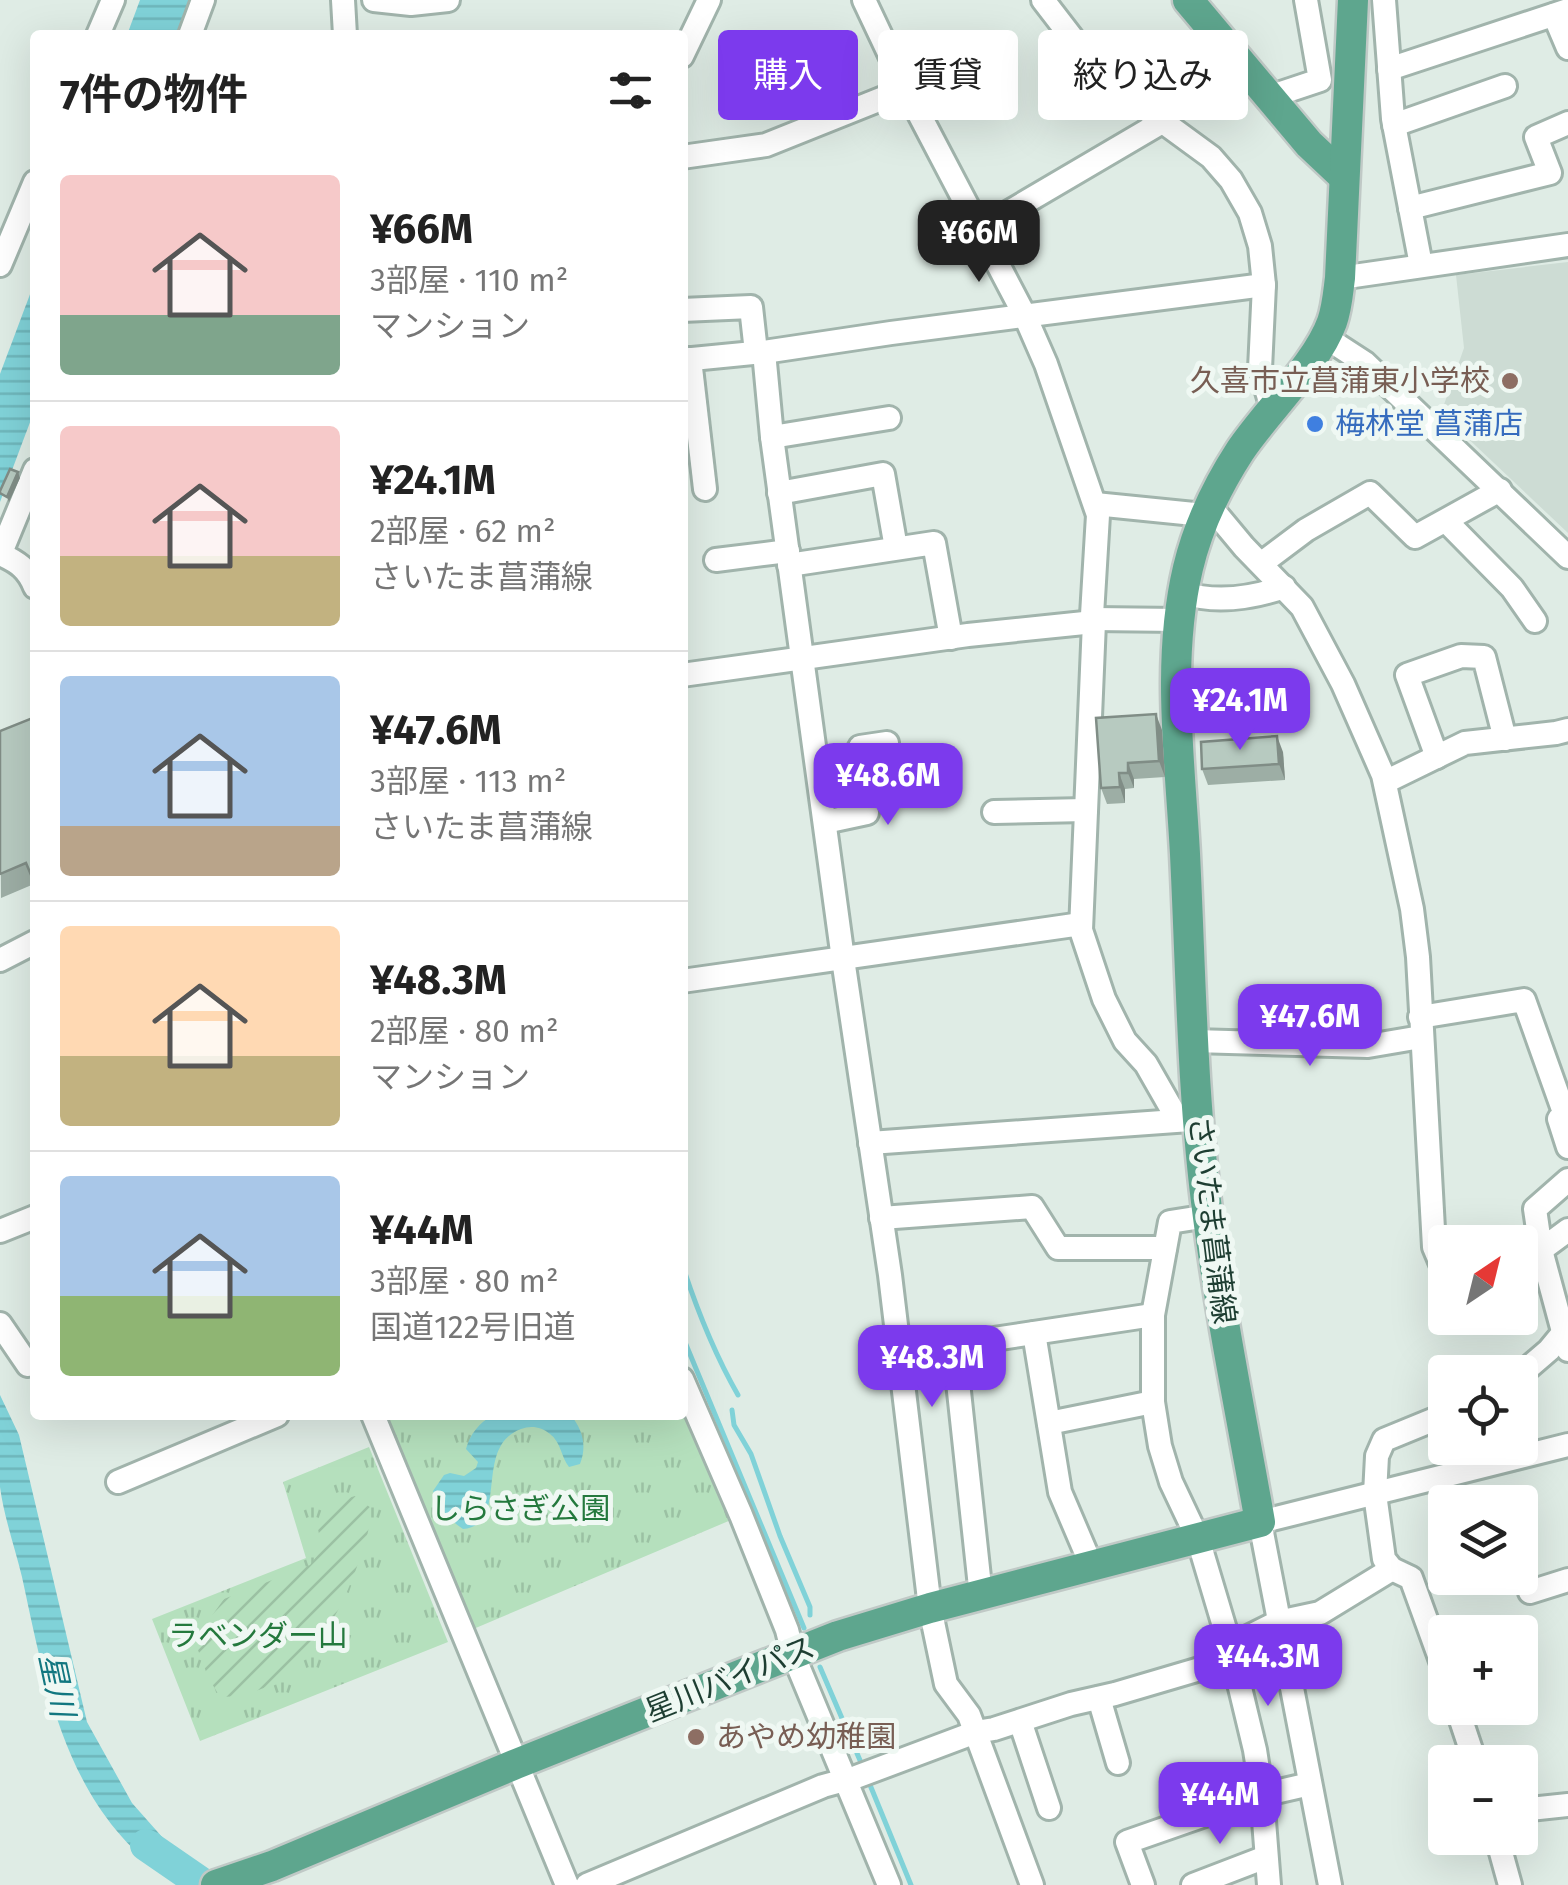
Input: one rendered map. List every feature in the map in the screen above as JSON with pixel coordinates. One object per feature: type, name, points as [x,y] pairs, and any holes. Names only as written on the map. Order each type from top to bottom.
[{"type":"main road","points":[[1188,0],[1309,144],[1343,176]]},
{"type":"main road","name":"さいたま菖蒲線","points":[[1260,1522],[1188,1120],[1194,1041],[1178,719],[1181,606],[1188,566],[1206,510],[1241,450],[1325,337],[1338,300],[1352,0]]},
{"type":"main road","name":"星川バイパス","points":[[216,1885],[263,1870],[516,1764],[858,1629],[1260,1522]]},
{"type":"street","points":[[100,30],[113,0]]},
{"type":"street","points":[[192,30],[202,0]]},
{"type":"street","points":[[344,0],[345,30]]},
{"type":"street","points":[[374,0],[412,4],[448,0]]},
{"type":"street","points":[[688,43],[708,0]]},
{"type":"street","points":[[864,0],[878,30]]},
{"type":"street","points":[[1044,0],[1093,65],[1129,98],[1211,158],[1250,213],[1260,246],[1264,285],[1260,369],[1272,408]]},
{"type":"street","points":[[1268,97],[1320,80],[1306,0]]},
{"type":"street","points":[[1384,0],[1394,125],[1421,265]]},
{"type":"street","points":[[1389,70],[1561,12],[1568,48]]},
{"type":"street","points":[[1394,125],[1504,86]]},
{"type":"street","points":[[688,157],[766,145],[878,100]]},
{"type":"street","points":[[922,120],[1025,316],[1046,364],[1098,515],[1081,930],[1104,999],[1126,1042],[1188,1120]]},
{"type":"street","points":[[980,229],[1162,122]]},
{"type":"street","points":[[1410,208],[1550,173],[1536,137],[1568,123]]},
{"type":"street","points":[[0,264],[30,194]]},
{"type":"street","points":[[1340,278],[1568,245]]},
{"type":"street","points":[[688,360],[1264,285]]},
{"type":"street","points":[[688,310],[751,308],[881,1218],[930,1608],[946,1684],[969,1715],[1032,1885]]},
{"type":"street","points":[[1325,337],[1365,362],[1568,556]]},
{"type":"street","points":[[688,373],[705,488]]},
{"type":"street","points":[[772,437],[888,418]]},
{"type":"street","points":[[780,493],[882,474],[896,548]]},
{"type":"street","points":[[30,482],[0,554],[21,564],[30,575]]},
{"type":"street","points":[[1262,563],[1306,530],[1370,493],[1415,537],[1500,490]]},
{"type":"street","points":[[1094,504],[1206,510],[1302,607],[1335,668],[1385,782],[1412,908],[1433,1225]]},
{"type":"street","points":[[1446,520],[1512,588],[1535,621]]},
{"type":"street","points":[[716,560],[789,558],[934,543],[951,638]]},
{"type":"street","points":[[688,674],[1093,620],[1181,606],[1198,598],[1265,594],[1284,587]]},
{"type":"street","points":[[1437,757],[1407,675],[1460,656],[1484,657],[1505,738]]},
{"type":"street","points":[[1385,782],[1465,743],[1568,730]]},
{"type":"street","points":[[825,822],[867,813],[860,747],[888,743]]},
{"type":"street","points":[[994,812],[1086,810]]},
{"type":"street","points":[[688,980],[1082,924]]},
{"type":"street","points":[[0,960],[30,945]]},
{"type":"street","points":[[1194,1041],[1368,1046],[1421,1027],[1524,1000],[1566,1115],[1559,1119],[1568,1147]]},
{"type":"street","points":[[870,1142],[1188,1120]]},
{"type":"street","points":[[1533,1225],[1535,1209],[1568,1180]]},
{"type":"street","points":[[881,1218],[1032,1207],[1058,1248],[1165,1248]]},
{"type":"street","points":[[1208,1216],[1170,1222],[1153,1315],[1153,1402],[1160,1446],[1171,1482],[1198,1539],[1255,1750],[1269,1885]]},
{"type":"street","points":[[0,1231],[30,1218]]},
{"type":"street","points":[[1538,1248],[1568,1230]]},
{"type":"street","points":[[1538,1271],[1567,1336],[1538,1360]]},
{"type":"street","points":[[981,1596],[954,1345],[1153,1315]]},
{"type":"street","points":[[0,1324],[28,1366]]},
{"type":"street","points":[[1034,1333],[1060,1492],[1092,1567]]},
{"type":"street","points":[[688,1394],[754,1548],[793,1654],[864,1774],[889,1885]]},
{"type":"street","points":[[1049,1423],[1153,1402]]},
{"type":"street","points":[[118,1482],[265,1420]]},
{"type":"street","points":[[374,1420],[566,1885]]},
{"type":"street","points":[[1428,1422],[1384,1440],[1377,1456],[1375,1494],[1384,1559],[1392,1569],[1411,1578],[1428,1625]]},
{"type":"street","points":[[1330,1885],[1260,1522],[1568,1445]]},
{"type":"street","points":[[586,1885],[822,1786],[976,1732],[1210,1666],[1230,1646],[1278,1622],[1320,1612],[1392,1569]]},
{"type":"street","points":[[1538,1589],[1568,1580]]},
{"type":"street","points":[[1099,1698],[1118,1763]]},
{"type":"street","points":[[1020,1721],[1049,1808]]},
{"type":"street","points":[[1142,1885],[1128,1842],[1262,1795],[1310,1784]]},
{"type":"street","points":[[1538,1808],[1568,1805]]},
{"type":"street","points":[[1502,1855],[1510,1885]]},
{"type":"street","points":[[1193,1885],[1266,1857]]},
{"type":"shaded area","name":"久喜市立菖蒲東小学校","points":[[1568,262],[1568,533],[1441,413],[1464,348],[1456,275]]},
{"type":"green space","name":"しらさぎ公園","points":[[688,1409],[733,1516],[731,1520],[471,1630],[383,1420],[688,1420]]},
{"type":"green space","name":"しらさぎ公園","points":[[369,1447],[448,1642],[200,1741],[152,1619],[306,1558],[283,1482]]},
{"type":"green space","name":"ラベンダー山","points":[[355,1496],[371,1508],[369,1528],[350,1585],[325,1632],[291,1671],[270,1685],[246,1694],[220,1697],[198,1650],[211,1617],[224,1599],[310,1565],[322,1549],[318,1529],[329,1513]]},
{"type":"water","points":[[140,0],[189,0],[178,30],[129,30]]},
{"type":"water","points":[[30,294],[30,422],[0,502],[0,374]]},
{"type":"water","points":[[0,1395],[19,1435],[87,1722],[132,1803],[171,1847],[197,1866],[164,1875],[131,1846],[82,1779],[65,1741],[2,1498]]},
{"type":"water","points":[[574,1420],[583,1439],[582,1457],[580,1464],[569,1467],[556,1441],[536,1427],[521,1429],[506,1438],[498,1452],[485,1514],[477,1524],[463,1529],[445,1513],[433,1491],[444,1475],[464,1476],[476,1468],[478,1462],[466,1449],[483,1422]]},
{"type":"building","points":[[10,469],[18,472],[7,497],[0,491]]},
{"type":"building","points":[[1156,714],[1159,761],[1128,763],[1128,773],[1119,773],[1120,787],[1101,788],[1096,718]]},
{"type":"building","points":[[30,719],[30,872],[26,863],[0,874],[0,731]]},
{"type":"building","points":[[1277,736],[1279,764],[1202,769],[1201,742]]},
{"type":"waterway","points":[[688,1280],[738,1395]]},
{"type":"waterway","points":[[688,1349],[804,1628]]},
{"type":"waterway","points":[[732,1410],[734,1425],[751,1454],[810,1615]]},
{"type":"waterway","points":[[820,1667],[862,1765]]},
{"type":"waterway","points":[[868,1780],[911,1885]]},
{"type":"waterway","name":"星川","points":[[146,1845],[204,1885]]},
{"type":"place","name":"久喜市立菖蒲東小学校","points":[[1510,381]]},
{"type":"place","name":"梅林堂 菖蒲店","points":[[1315,424]]},
{"type":"place","name":"あやめ幼稚園","points":[[696,1737]]}]
